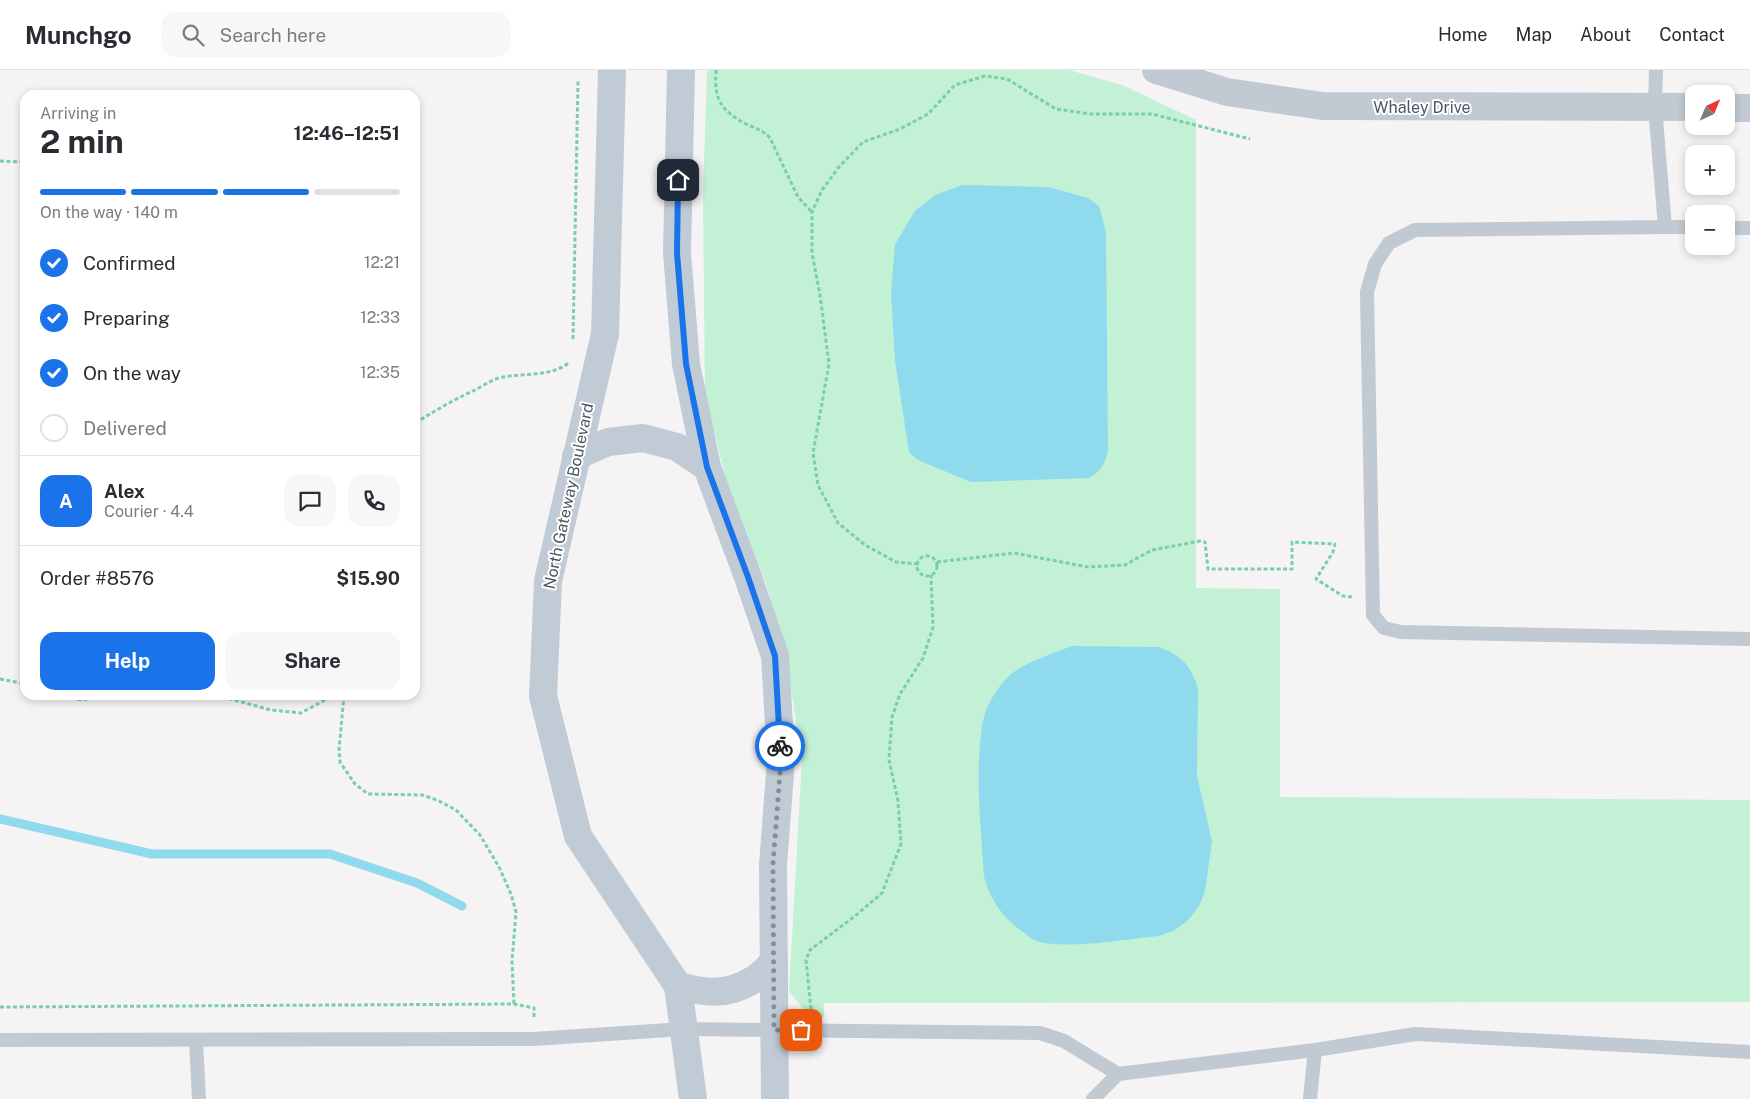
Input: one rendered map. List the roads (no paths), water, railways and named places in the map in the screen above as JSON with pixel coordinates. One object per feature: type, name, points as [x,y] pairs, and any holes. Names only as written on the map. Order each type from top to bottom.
[{"type":"main road","name":"North Gateway Boulevard","points":[[612,70],[605,334],[548,581],[543,696],[578,836],[678,986],[693,1099]]},
{"type":"main road","points":[[681,70],[677,253],[686,364],[707,467],[775,656],[781,760],[773,864],[775,1099]]},
{"type":"main road","points":[[576,456],[608,442],[643,438],[677,447],[707,467]]},
{"type":"main road","points":[[678,986],[704,992],[730,990],[754,980],[774,962]]},
{"type":"street","name":"Whaley Drive","points":[[1156,70],[1227,92],[1322,106],[1685,108]]},
{"type":"street","points":[[1735,108],[1750,108]]},
{"type":"lane","points":[[1656,70],[1655,107],[1665,227]]},
{"type":"lane","points":[[1685,227],[1415,230],[1389,243],[1375,264],[1367,292],[1373,615],[1384,628],[1401,632],[1750,639]]},
{"type":"lane","points":[[1735,228],[1750,228]]},
{"type":"lane","points":[[0,1040],[534,1038],[684,1029],[1040,1033],[1064,1041],[1118,1074]]},
{"type":"lane","points":[[1093,1099],[1118,1074],[1315,1050],[1416,1034],[1750,1052]]},
{"type":"lane","points":[[196,1040],[199,1099]]},
{"type":"lane","points":[[1310,1099],[1315,1050]]},
{"type":"water","points":[[963,185],[1048,187],[1088,198],[1099,206],[1106,232],[1108,451],[1101,468],[1088,478],[971,482],[918,460],[909,452],[895,361],[891,292],[895,244],[915,211],[935,195]]},
{"type":"water","points":[[1072,646],[1159,647],[1173,653],[1184,662],[1189,668],[1198,688],[1197,776],[1212,841],[1205,891],[1201,902],[1185,923],[1173,931],[1159,936],[1080,944],[1036,941],[1016,927],[1004,915],[990,894],[984,877],[980,819],[979,760],[980,740],[987,709],[1001,685],[1015,671]]},
{"type":"waterway","points":[[0,819],[152,854],[330,854],[417,883],[462,906]]}]
